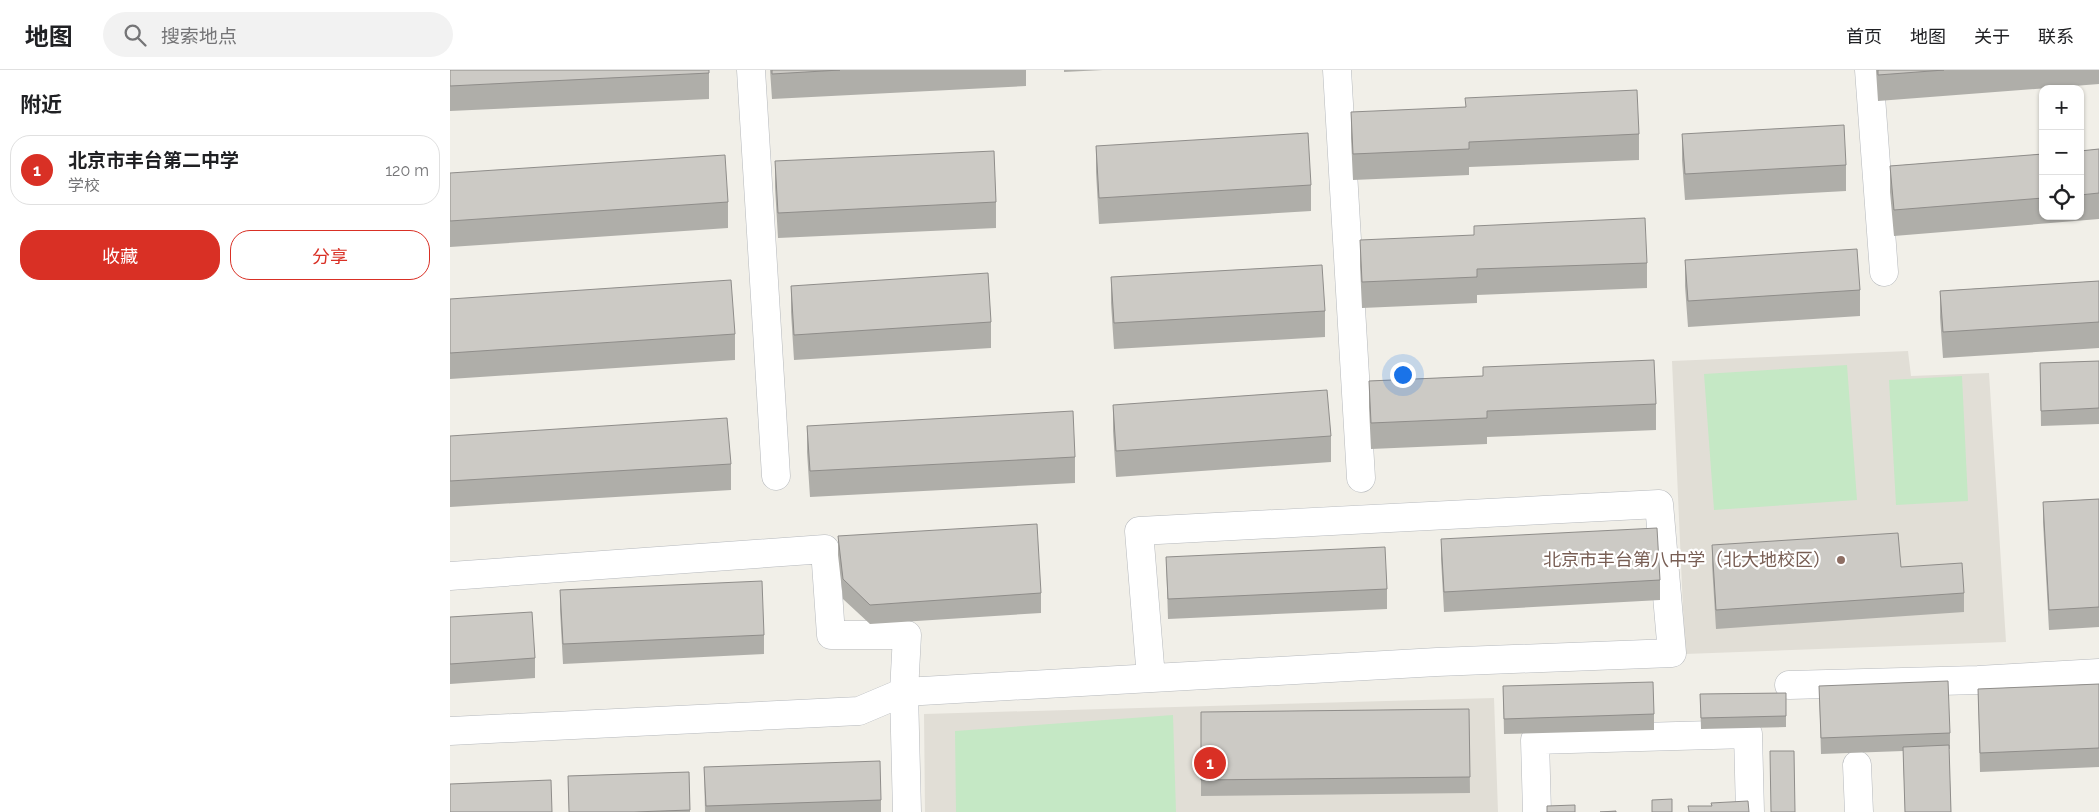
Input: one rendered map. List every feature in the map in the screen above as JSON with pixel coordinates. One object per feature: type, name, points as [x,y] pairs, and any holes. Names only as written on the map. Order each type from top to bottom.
[{"type":"street","points":[[751,70],[776,476]]},
{"type":"street","points":[[1337,70],[1361,478]]},
{"type":"street","points":[[1869,70],[1884,272]]},
{"type":"street","points":[[450,731],[859,711],[904,692],[1437,662],[1672,654],[1659,504],[1139,530],[1151,678]]},
{"type":"street","points":[[450,576],[825,548],[831,635],[907,635],[904,692],[907,812]]},
{"type":"street","points":[[1789,685],[1978,680],[2099,673]]},
{"type":"street","points":[[1537,812],[1535,740],[1748,734],[1750,812]]},
{"type":"street","points":[[1857,765],[1859,812]]},
{"type":"shaded area","name":"北京市丰台第八中学（北大地校区）","points":[[1908,351],[1911,376],[1989,373],[2006,642],[1685,654],[1672,361]]},
{"type":"shaded area","points":[[1494,698],[1498,812],[925,812],[924,714]]},
{"type":"green space","points":[[1847,365],[1857,500],[1714,510],[1704,374]]},
{"type":"green space","points":[[1962,376],[1968,501],[1896,505],[1889,380]]},
{"type":"green space","points":[[1173,715],[1176,812],[956,812],[955,731]]},
{"type":"building","points":[[450,70],[709,70],[709,73],[450,86]]},
{"type":"building","points":[[772,70],[840,70],[772,74]]},
{"type":"building","points":[[1878,70],[1944,70],[1878,75]]},
{"type":"building","points":[[1637,90],[1639,134],[1469,142],[1469,149],[1353,154],[1351,112],[1466,107],[1465,98]]},
{"type":"building","points":[[1844,125],[1846,165],[1685,174],[1682,134]]},
{"type":"building","points":[[1308,133],[1311,185],[1099,198],[1096,146]]},
{"type":"building","points":[[2099,149],[2099,193],[2084,195],[2084,151]]},
{"type":"building","points":[[994,151],[996,202],[778,213],[775,161]]},
{"type":"building","points":[[2039,154],[2039,198],[1894,210],[1890,166]]},
{"type":"building","points":[[725,155],[728,202],[450,221],[450,173]]},
{"type":"building","points":[[1645,218],[1647,263],[1477,269],[1477,277],[1362,282],[1360,240],[1474,235],[1474,226]]},
{"type":"building","points":[[1857,249],[1860,290],[1688,301],[1685,260]]},
{"type":"building","points":[[1322,265],[1325,311],[1114,323],[1111,277]]},
{"type":"building","points":[[988,273],[991,322],[794,335],[791,286]]},
{"type":"building","points":[[731,280],[735,334],[450,353],[450,299]]},
{"type":"building","points":[[2099,281],[2099,322],[1943,332],[1940,291]]},
{"type":"building","points":[[1654,360],[1656,404],[1487,411],[1487,418],[1371,423],[1369,381],[1483,376],[1483,367]]},
{"type":"building","points":[[2099,361],[2099,408],[2041,411],[2040,363]]},
{"type":"building","points":[[1327,390],[1331,436],[1116,451],[1113,405]]},
{"type":"building","points":[[1073,411],[1075,457],[810,471],[807,426]]},
{"type":"building","points":[[727,418],[731,464],[450,481],[450,436]]},
{"type":"building","points":[[2099,499],[2099,607],[2049,610],[2043,502]]},
{"type":"building","points":[[1037,524],[1041,593],[870,605],[843,579],[838,536]]},
{"type":"building","points":[[1657,528],[1660,580],[1444,592],[1441,539]]},
{"type":"building","points":[[1898,533],[1901,567],[1962,563],[1964,593],[1716,610],[1712,545]]},
{"type":"building","points":[[1385,547],[1387,589],[1168,599],[1166,557]]},
{"type":"building","points":[[762,581],[764,635],[563,644],[560,590]]},
{"type":"building","points":[[532,612],[535,658],[450,664],[450,617]]},
{"type":"building","points":[[1948,681],[1950,733],[1821,738],[1819,686]]},
{"type":"building","points":[[1653,682],[1654,714],[1504,719],[1503,686]]},
{"type":"building","points":[[2099,684],[2099,748],[1980,753],[1978,689]]},
{"type":"building","points":[[1786,693],[1786,716],[1701,718],[1700,694]]},
{"type":"building","points":[[1469,709],[1470,777],[1201,780],[1201,712]]},
{"type":"building","points":[[1949,745],[1951,812],[1905,812],[1903,747]]},
{"type":"building","points":[[1770,751],[1794,751],[1795,812],[1771,812]]},
{"type":"building","points":[[880,761],[881,800],[706,806],[704,767]]},
{"type":"building","points":[[689,772],[690,810],[569,812],[568,776]]},
{"type":"building","points":[[551,780],[552,812],[450,812],[450,784]]},
{"type":"building","points":[[1672,799],[1672,812],[1652,812],[1652,800]]},
{"type":"building","points":[[1748,801],[1749,812],[1689,812],[1688,806],[1712,806],[1711,803]]},
{"type":"building","points":[[1575,805],[1575,812],[1547,812],[1547,806]]},
{"type":"place","name":"北京市丰台第八中学（北大地校区）","points":[[1841,560]]},
{"type":"place","name":"北京市丰台第二中学","points":[[1210,763]]}]
